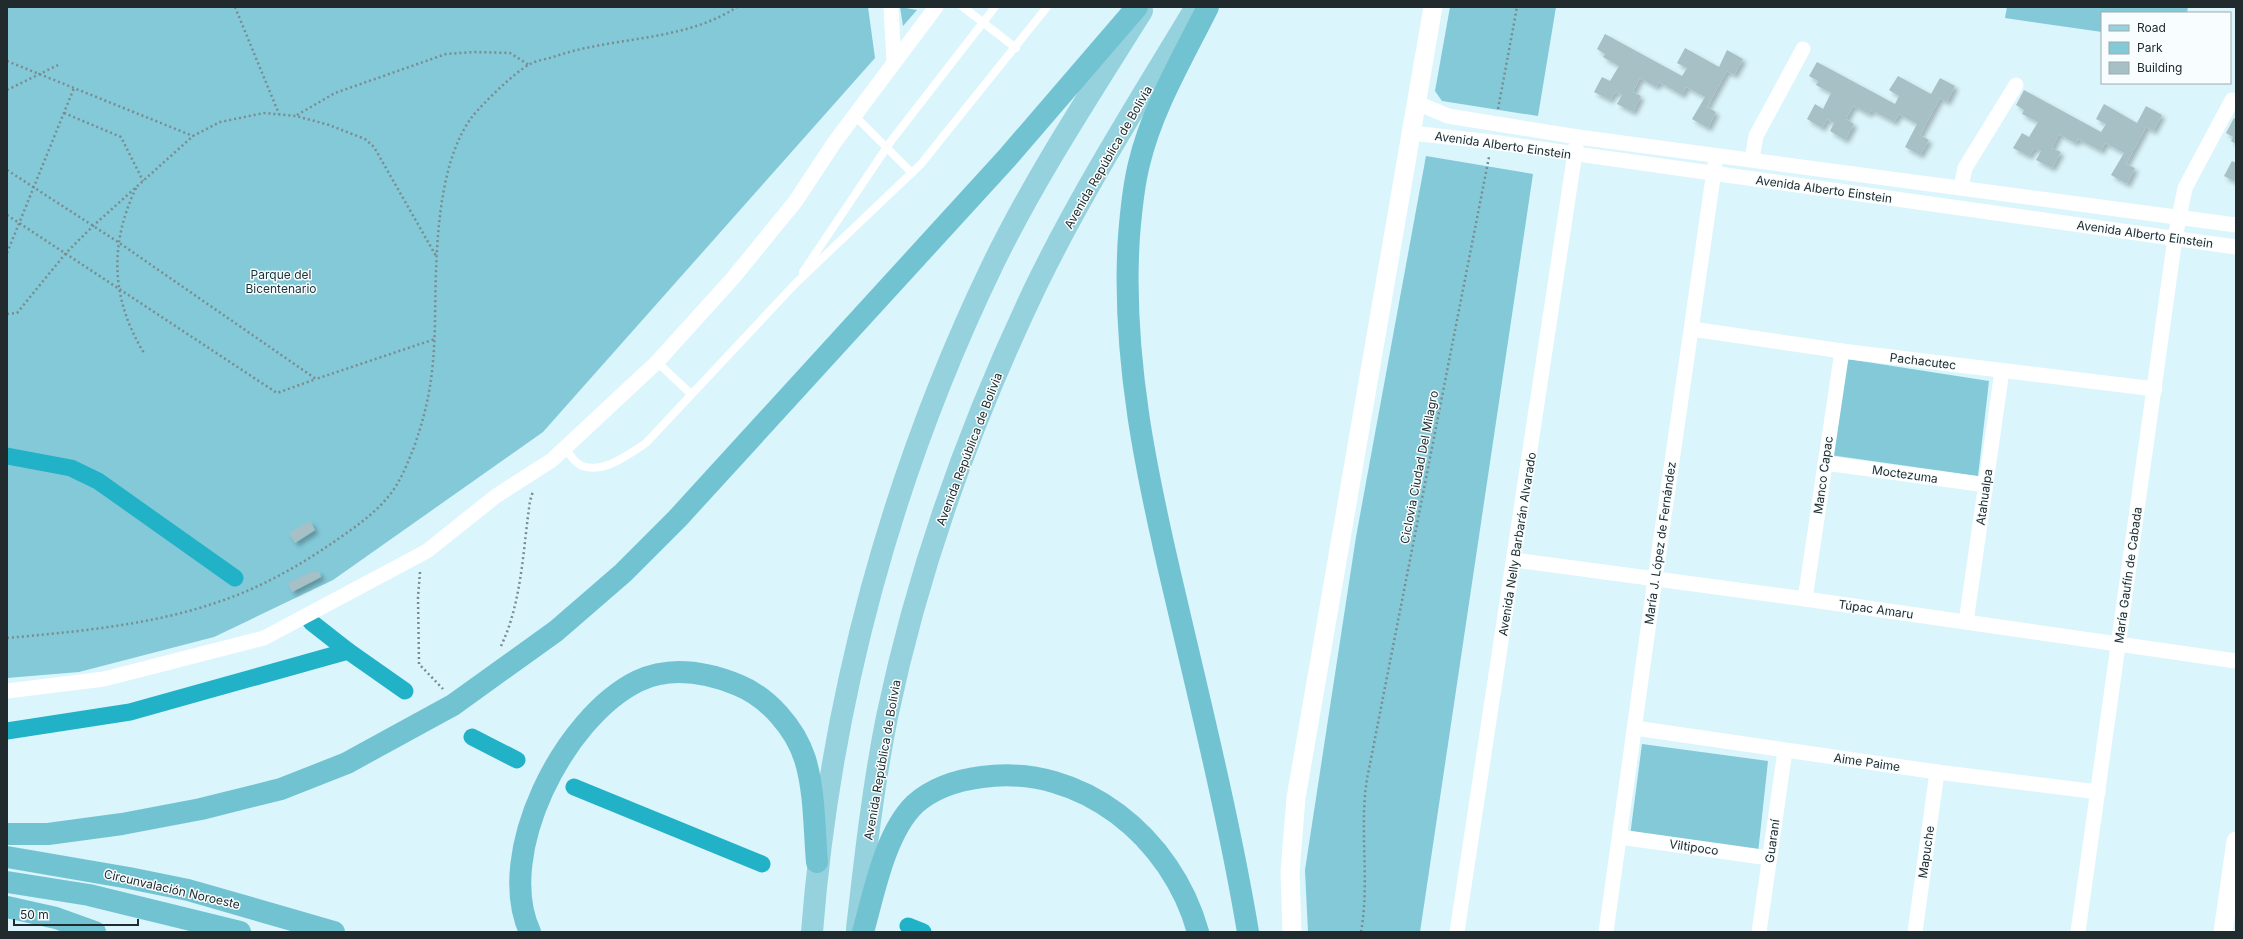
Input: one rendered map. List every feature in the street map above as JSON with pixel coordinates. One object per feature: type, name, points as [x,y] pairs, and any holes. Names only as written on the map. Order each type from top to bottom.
[{"type":"highway","points":[[7,834],[48,834],[122,824],[201,809],[281,788],[347,763],[453,705],[556,631],[623,573],[677,520],[1002,164],[1083,73],[1137,7]]},
{"type":"highway","points":[[1208,7],[1153,121],[1139,162],[1132,194],[1127,265],[1129,343],[1141,429],[1158,523],[1212,757],[1248,932]]},
{"type":"highway","points":[[530,932],[520,903],[520,864],[535,808],[545,784],[581,729],[594,714],[612,698],[638,681],[662,673],[693,672],[724,680],[748,689],[770,705],[792,732],[805,759],[811,792],[817,862]]},
{"type":"highway","points":[[863,932],[883,864],[893,838],[915,804],[938,788],[972,778],[1002,774],[1037,776],[1080,791],[1111,808],[1139,830],[1162,858],[1181,886],[1198,932]]},
{"type":"highway","name":"Circunvalación Noroeste","points":[[7,857],[129,878],[188,890],[334,932]]},
{"type":"highway","name":"Circunvalación Noroeste","points":[[7,882],[89,895],[240,932]]},
{"type":"highway","points":[[7,908],[56,918],[95,932]]},
{"type":"main road","points":[[812,932],[817,862],[844,701],[892,519],[918,441],[958,342],[994,262],[1057,145],[1145,7]]},
{"type":"main road","name":"Avenida República de Bolivia","points":[[857,932],[874,794],[887,716],[908,630],[930,552],[950,495],[1001,364],[1036,287],[1068,226],[1144,92],[1196,7]]},
{"type":"street","points":[[891,7],[894,63]]},
{"type":"street","points":[[7,691],[104,679],[264,638],[426,550],[496,496],[552,460],[657,362],[733,278],[795,202],[855,116],[936,7]]},
{"type":"street","points":[[1292,932],[1290,872],[1296,798],[1433,7]]},
{"type":"street","points":[[1752,159],[1756,136],[1803,49]]},
{"type":"street","points":[[1961,187],[1965,168],[2016,85]]},
{"type":"street","name":"María Gaufín de Cabada","points":[[2078,932],[2175,238],[2185,188],[2232,100]]},
{"type":"street","name":"Avenida Alberto Einstein","points":[[1417,103],[1448,116],[1578,137],[1961,187],[2236,226]]},
{"type":"street","name":"Avenida Alberto Einstein","points":[[1412,133],[1492,142],[1575,155],[2236,247]]},
{"type":"street","name":"Avenida Nelly Barbarán Alvarado","points":[[1457,932],[1515,560],[1578,137]]},
{"type":"street","name":"María J. López de Fernández","points":[[1606,932],[1635,728],[1654,579],[1692,329],[1713,173],[1717,155]]},
{"type":"street","name":"Pachacutec","points":[[1692,329],[1842,351],[2155,389]]},
{"type":"street","name":"Manco Capac","points":[[1805,599],[1842,351]]},
{"type":"street","name":"Atahualpa","points":[[1966,622],[2002,371]]},
{"type":"street","name":"Moctezuma","points":[[1825,463],[1986,485]]},
{"type":"street","name":"Túpac Amaru","points":[[1515,560],[1805,599],[2236,661]]},
{"type":"street","name":"Aime Paime","points":[[1635,728],[1785,751],[2098,792]]},
{"type":"street","name":"Guaraní","points":[[1759,932],[1785,751]]},
{"type":"street","name":"Mapuche","points":[[1915,932],[1937,772]]},
{"type":"street","name":"Viltipoco","points":[[1620,838],[1769,858]]},
{"type":"street","points":[[2224,932],[2236,841]]},
{"type":"lane","points":[[963,7],[1016,48]]},
{"type":"lane","points":[[794,284],[886,148],[995,7]]},
{"type":"lane","points":[[565,448],[573,459],[582,466],[600,468],[620,459],[646,442],[794,284],[912,173],[1016,48],[1047,7]]},
{"type":"lane","points":[[855,116],[912,173]]},
{"type":"lane","points":[[657,362],[691,394]]},
{"type":"path","points":[[235,7],[279,114]]},
{"type":"path","points":[[7,638],[154,618],[214,604],[273,578],[312,558],[372,514],[393,491],[403,472],[425,416],[431,388],[435,339],[436,257],[450,159],[461,135],[473,116],[501,88],[530,65],[573,51],[680,32],[708,23],[738,7]]},
{"type":"path","points":[[1495,123],[1517,7]]},
{"type":"path","points":[[296,116],[335,93],[446,54],[474,52],[510,53],[530,65]]},
{"type":"path","points":[[7,61],[193,136]]},
{"type":"path","points":[[7,90],[58,65]]},
{"type":"path","points":[[7,253],[74,88]]},
{"type":"path","points":[[64,113],[121,137],[143,181]]},
{"type":"path","points":[[7,314],[17,312],[66,253],[93,226],[193,136],[220,122],[252,114],[279,114],[296,116],[329,125],[364,139],[374,147],[436,257]]},
{"type":"path","name":"Ciclovia Ciudad Del Milagro","points":[[1361,932],[1365,904],[1364,797],[1492,142]]},
{"type":"path","points":[[7,170],[118,242],[316,379]]},
{"type":"path","points":[[137,186],[129,203],[118,242],[118,287],[126,319],[144,353]]},
{"type":"path","points":[[7,215],[277,393],[435,339]]},
{"type":"path","points":[[499,650],[510,628],[517,596],[530,501],[536,485]]},
{"type":"path","points":[[426,550],[420,570],[418,597],[418,664],[440,685],[453,705]]},
{"type":"green space","name":"Parque del Bicentenario","points":[[7,7],[868,7],[875,58],[543,432],[333,580],[214,637],[79,672],[7,678]]},
{"type":"green space","points":[[900,7],[917,10],[903,26]]},
{"type":"green space","points":[[1450,7],[1556,7],[1538,116],[1442,101],[1435,91]]},
{"type":"green space","points":[[2007,7],[2188,7],[2187,12],[2101,12],[2101,32],[2005,18]]},
{"type":"green space","points":[[1426,156],[1533,174],[1420,932],[1308,932],[1305,870],[1356,537]]},
{"type":"green space","points":[[1841,358],[1989,381],[1978,476],[1830,455]]},
{"type":"green space","points":[[1642,744],[1768,761],[1758,853],[1630,836]]},
{"type":"building","points":[[1605,34],[1682,76],[1687,68],[1677,63],[1685,48],[1719,67],[1727,50],[1743,59],[1734,75],[1727,71],[1707,107],[1716,112],[1708,128],[1692,119],[1705,97],[1686,87],[1682,95],[1659,82],[1656,87],[1640,78],[1633,92],[1641,96],[1633,112],[1617,104],[1622,95],[1615,92],[1610,100],[1594,92],[1602,77],[1610,81],[1619,66],[1603,57],[1605,54],[1597,49]]},
{"type":"building","points":[[1817,62],[1895,104],[1899,96],[1889,90],[1898,76],[1931,94],[1940,78],[1955,86],[1947,102],[1940,98],[1920,135],[1929,140],[1920,155],[1905,147],[1917,124],[1899,114],[1894,122],[1871,110],[1869,114],[1853,106],[1846,119],[1854,124],[1845,140],[1830,131],[1834,123],[1827,119],[1822,128],[1807,119],[1815,104],[1823,109],[1831,93],[1816,85],[1818,81],[1809,76]]},
{"type":"building","points":[[2024,90],[2101,132],[2106,124],[2096,119],[2104,104],[2137,123],[2146,106],[2162,115],[2153,131],[2146,127],[2126,164],[2135,168],[2127,184],[2111,175],[2124,153],[2105,143],[2101,151],[2078,139],[2075,143],[2059,134],[2052,148],[2061,152],[2052,168],[2036,160],[2041,151],[2034,148],[2029,156],[2013,148],[2022,133],[2029,137],[2038,122],[2022,114],[2024,110],[2016,105]]},
{"type":"building","points":[[2234,118],[2236,119],[2236,144],[2231,141],[2233,137],[2226,133]]},
{"type":"building","points":[[2232,161],[2236,163],[2236,182],[2224,176]]},
{"type":"building","points":[[310,521],[315,530],[295,543],[289,533]]},
{"type":"building","points":[[313,571],[314,573],[319,571],[321,577],[292,592],[288,583]]},
{"type":"waterway","points":[[7,456],[71,468],[98,481],[235,578]]},
{"type":"waterway","points":[[311,622],[348,651],[405,691]]},
{"type":"waterway","points":[[7,731],[130,712],[348,651]]},
{"type":"waterway","points":[[472,737],[517,760]]},
{"type":"waterway","points":[[574,787],[762,864]]},
{"type":"waterway","points":[[908,926],[923,932]]}]
